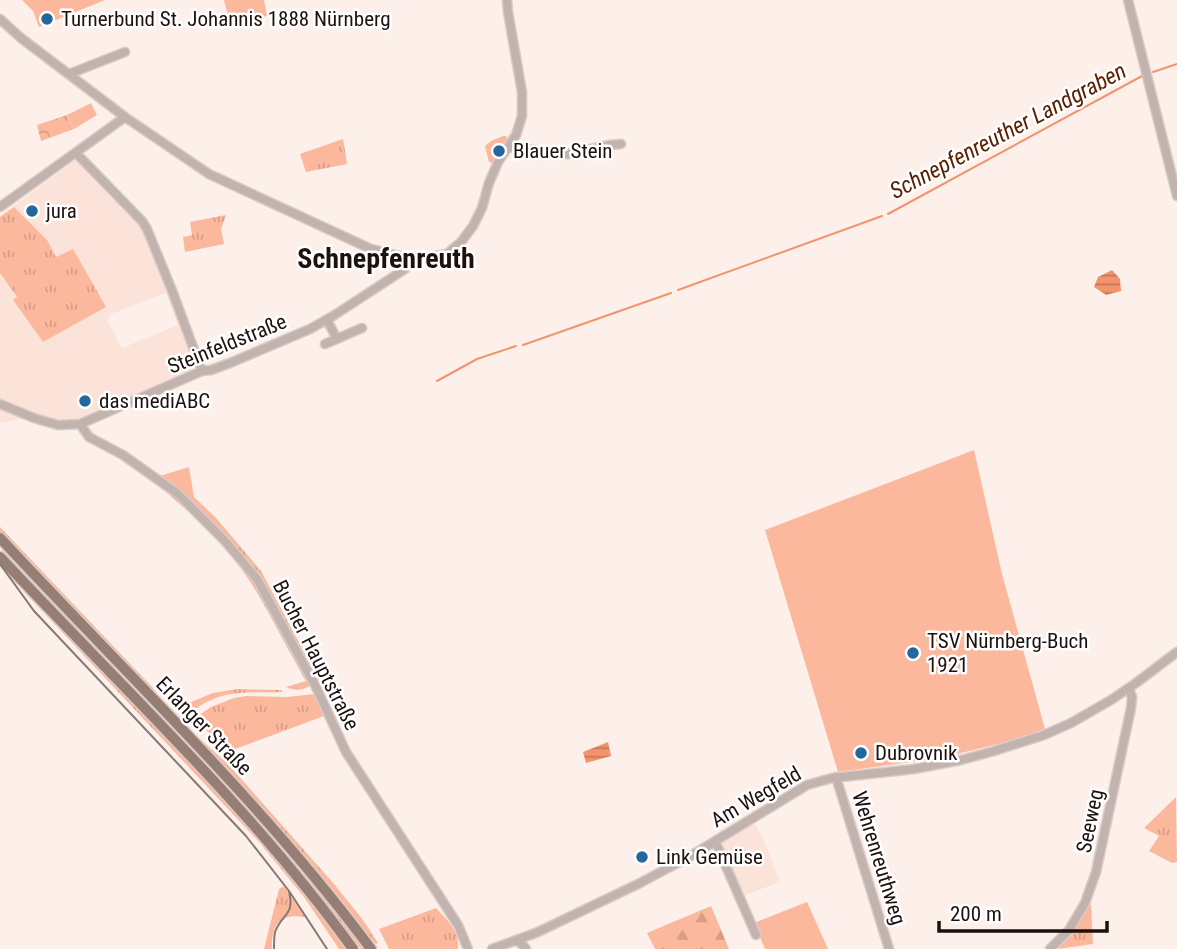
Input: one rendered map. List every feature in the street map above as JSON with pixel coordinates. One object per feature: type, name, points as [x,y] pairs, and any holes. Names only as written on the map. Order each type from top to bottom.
[{"type":"main road","name":"Erlanger Straße","points":[[0,538],[239,790],[301,861],[371,949]]},
{"type":"main road","name":"Erlanger Straße","points":[[0,557],[233,802],[293,870],[353,949]]},
{"type":"street","points":[[0,19],[125,117],[209,174],[371,249],[408,258],[424,258],[447,254],[473,226],[498,162],[516,135],[522,116],[522,92],[508,0]]},
{"type":"street","points":[[1128,0],[1177,196]]},
{"type":"street","points":[[69,74],[125,52]]},
{"type":"street","points":[[0,207],[125,117]]},
{"type":"street","points":[[510,147],[567,154],[621,144]]},
{"type":"street","points":[[76,153],[147,229],[202,371]]},
{"type":"street","name":"Steinfeldstraße","points":[[0,404],[34,418],[61,425],[80,424],[202,371],[211,370],[290,338],[327,320],[405,269],[408,258]]},
{"type":"street","points":[[327,320],[337,338]]},
{"type":"street","points":[[326,344],[362,328]]},
{"type":"street","name":"Bucher Hauptstraße","points":[[80,424],[89,437],[123,454],[178,494],[224,540],[257,579],[316,687],[346,752],[458,925],[468,949]]},
{"type":"street","name":"Am Wegfeld","points":[[492,949],[518,940],[638,884],[800,789],[836,777],[931,766],[1016,745],[1072,723],[1129,688],[1177,652]]},
{"type":"street","name":"Seeweg","points":[[1050,949],[1069,930],[1085,903],[1096,872],[1131,708],[1129,688]]},
{"type":"street","name":"Wehrenreuthweg","points":[[836,777],[889,949]]},
{"type":"street","points":[[715,841],[756,935]]},
{"type":"street","points":[[518,940],[526,949]]},
{"type":"shaded area","points":[[81,156],[142,218],[198,370],[77,423],[60,425],[31,417],[0,423],[0,273],[17,297],[13,300],[43,342],[56,258],[47,240],[14,207],[0,216]],"holes":[[[166,293],[178,325],[122,348],[107,320],[111,314]]]},
{"type":"shaded area","points":[[1112,270],[1120,279],[1121,291],[1106,295],[1094,287],[1098,277]]},
{"type":"shaded area","points":[[608,742],[611,756],[586,763],[583,752]]},
{"type":"shaded area","points":[[754,822],[765,842],[780,882],[743,896],[719,841]]},
{"type":"green space","name":"Turnerbund St. Johannis 1888 Nürnberg","points":[[22,0],[105,0],[39,27],[33,11]]},
{"type":"green space","name":"Turnerbund St. Johannis 1888 Nürnberg","points":[[224,0],[264,0],[267,16],[230,24]]},
{"type":"green space","points":[[91,103],[97,115],[74,129],[67,115]]},
{"type":"green space","points":[[67,115],[74,129],[41,141],[37,125]]},
{"type":"green space","points":[[506,136],[509,142],[493,163],[489,162],[485,146]]},
{"type":"green space","points":[[343,139],[347,164],[306,172],[300,154]]},
{"type":"green space","points":[[14,207],[47,240],[56,257],[73,249],[106,307],[43,342],[13,300],[17,297],[0,273],[0,217]]},
{"type":"green space","points":[[226,215],[221,229],[224,244],[185,252],[183,237],[192,235],[190,222]]},
{"type":"green space","name":"TSV Nürnberg-Buch 1921","points":[[974,450],[1002,574],[1045,729],[1014,740],[941,758],[838,772],[765,530]]},
{"type":"green space","points":[[189,467],[194,497],[216,518],[261,571],[319,680],[311,685],[299,690],[286,687],[306,681],[251,583],[204,527],[150,479]]},
{"type":"green space","points":[[0,527],[152,687],[174,716],[227,763],[334,884],[378,943],[363,931],[0,534]]},
{"type":"green space","points":[[0,561],[180,750],[283,864],[283,868],[309,896],[346,949],[339,949],[304,897],[260,843],[0,566]]},
{"type":"green space","points":[[237,689],[282,692],[230,694],[208,701],[185,718],[172,703],[174,699],[186,704],[213,693]]},
{"type":"green space","points":[[314,694],[324,716],[227,752],[195,718],[211,707],[234,698]]},
{"type":"green space","points":[[180,732],[261,820],[367,949],[361,949],[314,891],[176,736]]},
{"type":"green space","points":[[1176,797],[1177,862],[1172,863],[1149,851],[1159,836],[1144,828]]},
{"type":"green space","points":[[284,886],[305,917],[289,917],[279,922],[273,933],[272,949],[264,949],[279,889]]},
{"type":"green space","points":[[807,902],[828,949],[765,949],[754,923]]},
{"type":"green space","points":[[1091,904],[1093,944],[1058,949]]},
{"type":"green space","points":[[711,906],[729,949],[655,949],[647,933]]},
{"type":"green space","points":[[436,908],[455,931],[458,949],[389,949],[379,929]]},
{"type":"waterway","name":"Schnepfenreuther Landgraben","points":[[1153,72],[1177,64]]},
{"type":"waterway","name":"Schnepfenreuther Landgraben","points":[[888,214],[1142,76]]},
{"type":"waterway","name":"Schnepfenreuther Landgraben","points":[[678,290],[882,216]]},
{"type":"waterway","name":"Schnepfenreuther Landgraben","points":[[523,345],[671,293]]},
{"type":"waterway","name":"Schnepfenreuther Landgraben","points":[[437,381],[477,359],[516,346]]},
{"type":"tram line","points":[[0,564],[34,611],[246,836],[289,891],[327,949]]},
{"type":"tram line","points":[[274,949],[275,932],[289,910],[289,891]]},
{"type":"place","name":"Turnerbund St. Johannis 1888 Nürnberg","points":[[47,19]]},
{"type":"place","name":"Blauer Stein","points":[[499,151]]},
{"type":"place","name":"jura","points":[[32,211]]},
{"type":"place","name":"das mediABC","points":[[85,401]]},
{"type":"place","name":"TSV Nürnberg-Buch 1921","points":[[913,653]]},
{"type":"place","name":"Dubrovnik","points":[[861,753]]},
{"type":"place","name":"Link Gemüse","points":[[642,857]]},
{"type":"district","name":"Schnepfenreuth","points":[[386,258]]}]
